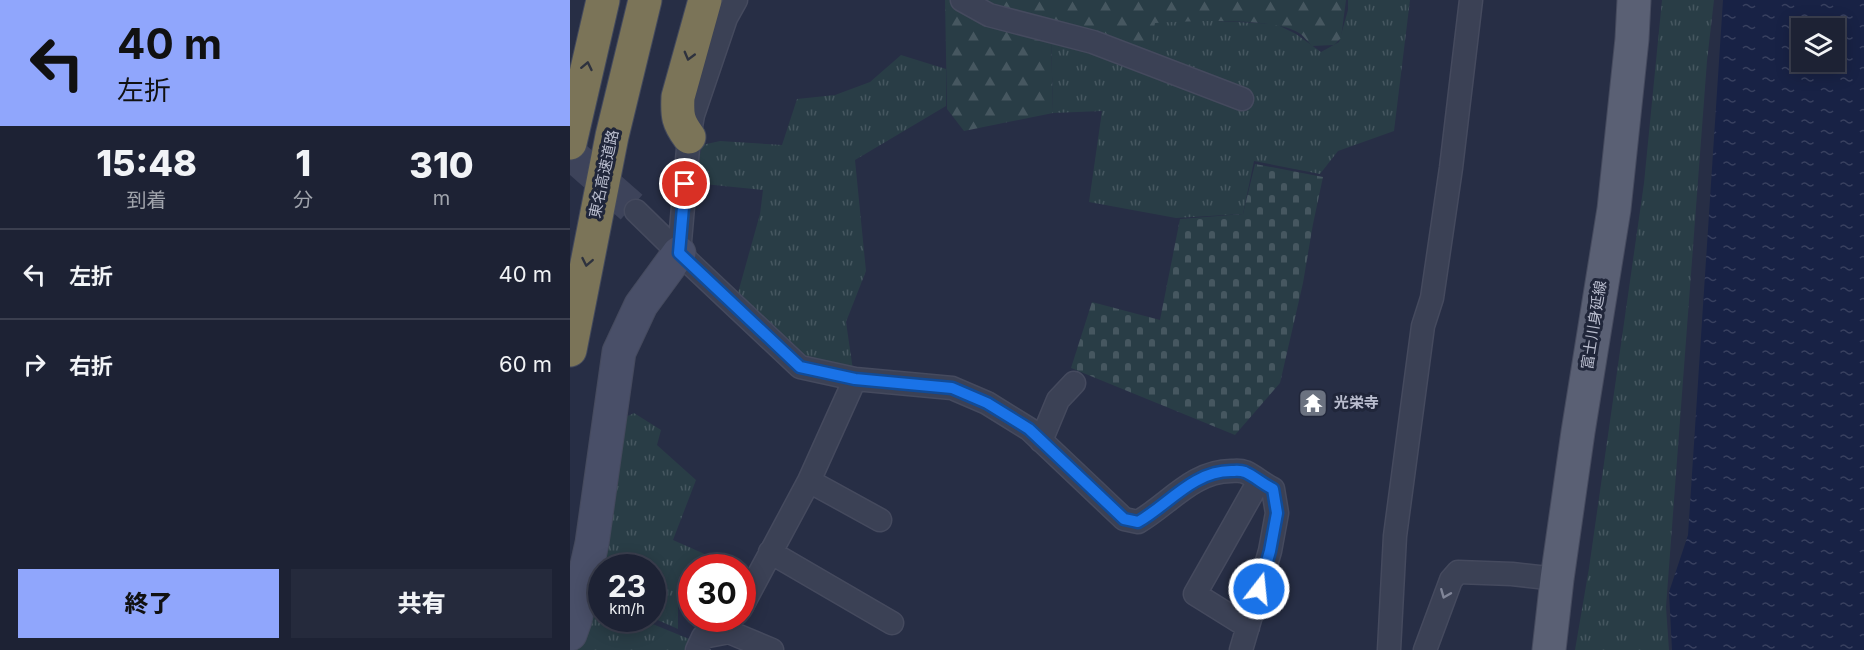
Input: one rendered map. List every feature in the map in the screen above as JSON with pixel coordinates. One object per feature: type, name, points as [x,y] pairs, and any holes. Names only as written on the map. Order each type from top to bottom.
[{"type":"highway","points":[[570,143],[603,0]]},
{"type":"highway","name":"東名高速道路","points":[[570,350],[615,124],[645,0]]},
{"type":"highway","points":[[593,228],[664,0]]},
{"type":"highway","points":[[689,138],[680,125],[677,113],[678,97],[705,0]]},
{"type":"main road","name":"富士川身延線","points":[[1549,650],[1557,579],[1593,334],[1614,209],[1634,0]]},
{"type":"street","points":[[570,634],[575,596],[592,543],[619,351],[641,305],[679,253],[693,115],[726,18],[736,0]]},
{"type":"street","points":[[962,0],[989,15],[1093,42],[1242,99]]},
{"type":"street","points":[[1389,650],[1395,536],[1423,326],[1432,298],[1451,168],[1471,0]]},
{"type":"street","points":[[636,211],[800,367],[855,379],[952,388],[987,403],[1029,429],[1124,519],[1138,522],[1188,485],[1208,474],[1243,471],[1273,489],[1277,513],[1270,551],[1241,650]]},
{"type":"street","points":[[756,579],[809,481],[855,379]]},
{"type":"street","points":[[1041,441],[1058,400],[1074,383]]},
{"type":"street","points":[[809,481],[880,520]]},
{"type":"street","points":[[1248,627],[1195,594],[1259,481]]},
{"type":"street","points":[[770,552],[892,622]]},
{"type":"street","points":[[1425,650],[1451,580],[1458,572],[1512,574],[1557,579]]},
{"type":"street","points":[[697,650],[703,637],[716,632]]},
{"type":"street","points":[[744,632],[772,650]]},
{"type":"green space","points":[[945,0],[1346,0],[1341,38],[1334,45],[1312,46],[1301,34],[1271,24],[1230,21],[1155,23],[1148,57],[1051,36],[1053,113],[964,131],[947,109]]},
{"type":"green space","points":[[1348,0],[1410,0],[1394,131],[1338,151],[1320,174],[1254,161],[1243,214],[1176,218],[1089,202],[1102,111],[1053,113],[1051,36],[1156,18],[1276,24],[1296,34],[1321,52],[1339,42],[1348,10]]},
{"type":"green space","points":[[1662,0],[1714,0],[1707,61],[1666,607],[1669,650],[1575,650],[1589,568],[1644,183]]},
{"type":"green space","points":[[901,55],[946,69],[946,106],[855,160],[866,271],[846,322],[853,370],[808,364],[736,300],[760,214],[763,190],[694,183],[702,145],[720,141],[782,145],[797,99],[835,95],[870,82]]},
{"type":"green space","points":[[1255,164],[1323,177],[1303,283],[1280,383],[1235,435],[1071,368],[1092,302],[1160,320],[1180,219],[1243,214]]},
{"type":"green space","points":[[634,413],[661,430],[657,445],[696,480],[673,540],[705,554],[678,554],[678,629],[666,624],[666,554],[598,554],[620,420]]},
{"type":"green space","points":[[586,597],[588,598],[588,632],[666,632],[666,629],[699,643],[696,650],[572,650]]},
{"type":"water","points":[[1723,0],[1864,0],[1864,650],[1672,650],[1669,592],[1688,535]]},
{"type":"tunnel","points":[[570,153],[636,211]]},
{"type":"place","name":"光栄寺","points":[[1313,403]]},
{"type":"route","points":[[685,184],[679,253],[800,367],[855,379],[952,388],[987,403],[1029,429],[1124,519],[1138,522],[1188,485],[1208,474],[1243,471],[1273,489],[1277,513],[1270,551],[1259,589]]}]
